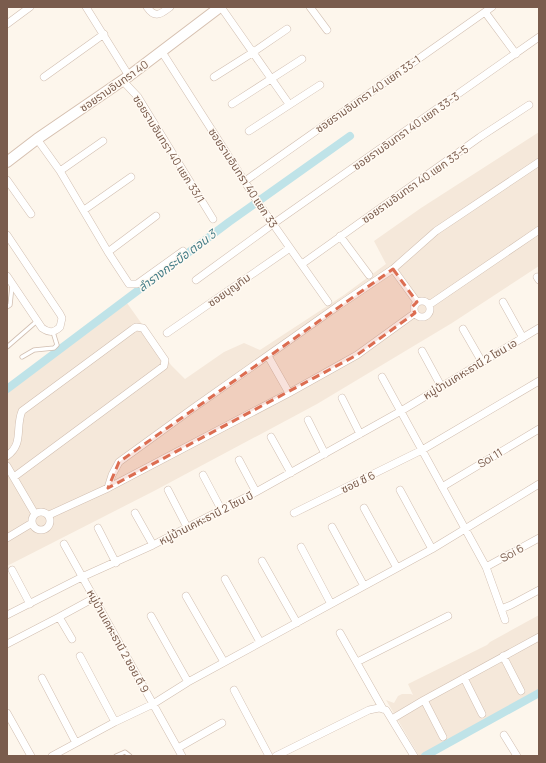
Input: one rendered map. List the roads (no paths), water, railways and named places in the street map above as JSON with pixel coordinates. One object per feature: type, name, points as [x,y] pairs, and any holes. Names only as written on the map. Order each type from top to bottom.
[{"type":"street","points":[[7,24],[30,7]]},
{"type":"street","name":"ซอยรามอินทรา 40 แยก 33/1","points":[[86,7],[104,34],[126,79],[213,219]]},
{"type":"street","points":[[147,7],[151,12],[157,14],[162,14],[170,7]]},
{"type":"street","points":[[220,7],[289,104]]},
{"type":"street","name":"ซอยรามอินทรา 40","points":[[7,162],[37,139],[126,79],[220,7]]},
{"type":"street","points":[[310,7],[327,30]]},
{"type":"street","name":"ซอยรามอินทรา 40 แยก 33-1","points":[[245,181],[492,7]]},
{"type":"street","points":[[485,12],[516,54]]},
{"type":"street","points":[[214,77],[287,29]]},
{"type":"street","points":[[44,77],[104,34]]},
{"type":"street","name":"ซอยรามอินทรา 40 แยก 33-3","points":[[196,280],[539,37]]},
{"type":"street","name":"ซอยรามอินทรา 40 แยก 33","points":[[162,52],[258,202],[328,302]]},
{"type":"street","points":[[232,104],[302,59]]},
{"type":"street","points":[[250,131],[320,85]]},
{"type":"street","name":"ซอยรามอินทรา 40 แยก 33-5","points":[[302,264],[480,137],[528,105]]},
{"type":"street","points":[[37,139],[60,171],[126,282],[134,285],[137,284],[183,251]]},
{"type":"street","points":[[60,171],[103,141]]},
{"type":"street","points":[[108,488],[112,475],[119,462],[338,306],[394,269],[436,231],[539,162]]},
{"type":"street","points":[[84,210],[131,177]]},
{"type":"street","points":[[7,180],[31,214]]},
{"type":"street","points":[[108,252],[156,216]]},
{"type":"street","points":[[429,305],[539,230]]},
{"type":"street","points":[[7,235],[60,314],[62,318],[60,327],[53,332],[48,332],[42,328],[7,276]]},
{"type":"street","points":[[340,236],[369,274]]},
{"type":"street","name":"ซอยบุญทิม","points":[[168,333],[290,248]]},
{"type":"street","points":[[394,269],[417,302]]},
{"type":"street","points":[[415,313],[419,316],[426,316],[430,310],[429,305],[424,301],[417,302]]},
{"type":"street","points":[[415,313],[414,308],[417,302]]},
{"type":"street","points":[[503,302],[523,338]]},
{"type":"street","points":[[48,515],[108,488],[289,393],[357,355],[415,313]]},
{"type":"street","points":[[7,456],[14,451],[17,445],[22,411],[133,329],[136,327],[144,328],[165,360],[164,366],[14,477]]},
{"type":"street","name":"หมู่บ้านเคหะธานี 2 โซน เอ","points":[[401,411],[539,328]]},
{"type":"street","points":[[463,329],[482,362]]},
{"type":"street","points":[[422,351],[441,386]]},
{"type":"street","points":[[268,356],[289,393]]},
{"type":"street","points":[[382,377],[464,530],[486,567],[504,620]]},
{"type":"street","name":"ซอย ซี 6","points":[[294,514],[422,450],[539,381]]},
{"type":"street","points":[[342,398],[360,434]]},
{"type":"street","name":"หมู่บ้านเคหะธานี 2 โซน บี","points":[[7,616],[256,492],[401,411]]},
{"type":"street","points":[[308,420],[325,454]]},
{"type":"street","name":"Soi 11","points":[[442,487],[539,429]]},
{"type":"street","points":[[271,436],[291,473]]},
{"type":"street","points":[[239,460],[256,492]]},
{"type":"street","points":[[7,466],[35,514]]},
{"type":"street","points":[[203,475],[221,509]]},
{"type":"street","points":[[52,756],[115,722],[153,704],[188,682],[260,642],[432,549],[539,484]]},
{"type":"street","points":[[168,490],[187,527]]},
{"type":"street","points":[[400,490],[432,549]]},
{"type":"street","points":[[364,508],[397,568]]},
{"type":"street","points":[[41,512],[48,515],[51,522],[48,528],[45,530],[38,530],[33,526],[33,516],[35,514],[41,512]]},
{"type":"street","points":[[135,513],[152,545]]},
{"type":"street","points":[[7,538],[32,523]]},
{"type":"street","points":[[332,527],[364,586]]},
{"type":"street","points":[[98,528],[116,563]]},
{"type":"street","name":"Soi 6","points":[[486,567],[539,538]]},
{"type":"street","name":"หมู่บ้านเคหะธานี 2 ซอย ดี 9","points":[[64,544],[153,704],[158,710],[182,756]]},
{"type":"street","points":[[301,547],[331,604]]},
{"type":"street","points":[[262,561],[297,623]]},
{"type":"street","points":[[12,570],[30,604]]},
{"type":"street","points":[[225,579],[260,642]]},
{"type":"street","points":[[501,609],[539,590]]},
{"type":"street","points":[[186,596],[224,662]]},
{"type":"street","points":[[7,644],[94,598]]},
{"type":"street","points":[[151,616],[188,682]]},
{"type":"street","points":[[357,662],[448,616]]},
{"type":"street","points":[[59,617],[72,639]]},
{"type":"street","points":[[340,633],[383,709],[386,710],[392,719],[414,756]]},
{"type":"street","points":[[392,719],[539,637]]},
{"type":"street","points":[[80,656],[115,722]]},
{"type":"street","points":[[503,656],[521,691]]},
{"type":"street","points":[[42,678],[76,743]]},
{"type":"street","points":[[464,678],[482,714]]},
{"type":"street","points":[[234,690],[268,756]]},
{"type":"street","points":[[424,700],[443,737]]},
{"type":"street","points":[[276,756],[369,710],[379,708],[383,709]]},
{"type":"street","points":[[7,713],[31,756]]},
{"type":"street","points":[[178,748],[222,723]]},
{"type":"street","points":[[504,735],[517,756]]},
{"type":"lane","points":[[7,307],[10,305],[12,285]]},
{"type":"lane","points":[[7,347],[37,321]]},
{"type":"lane","points":[[22,356],[34,350],[54,348],[57,345],[53,332]]},
{"type":"lane","points":[[116,756],[125,752],[130,756]]},
{"type":"waterway","name":"ลำรางกระบือ ตอน 3","points":[[7,389],[229,222],[350,136]]},
{"type":"waterway","points":[[425,756],[539,693]]}]
